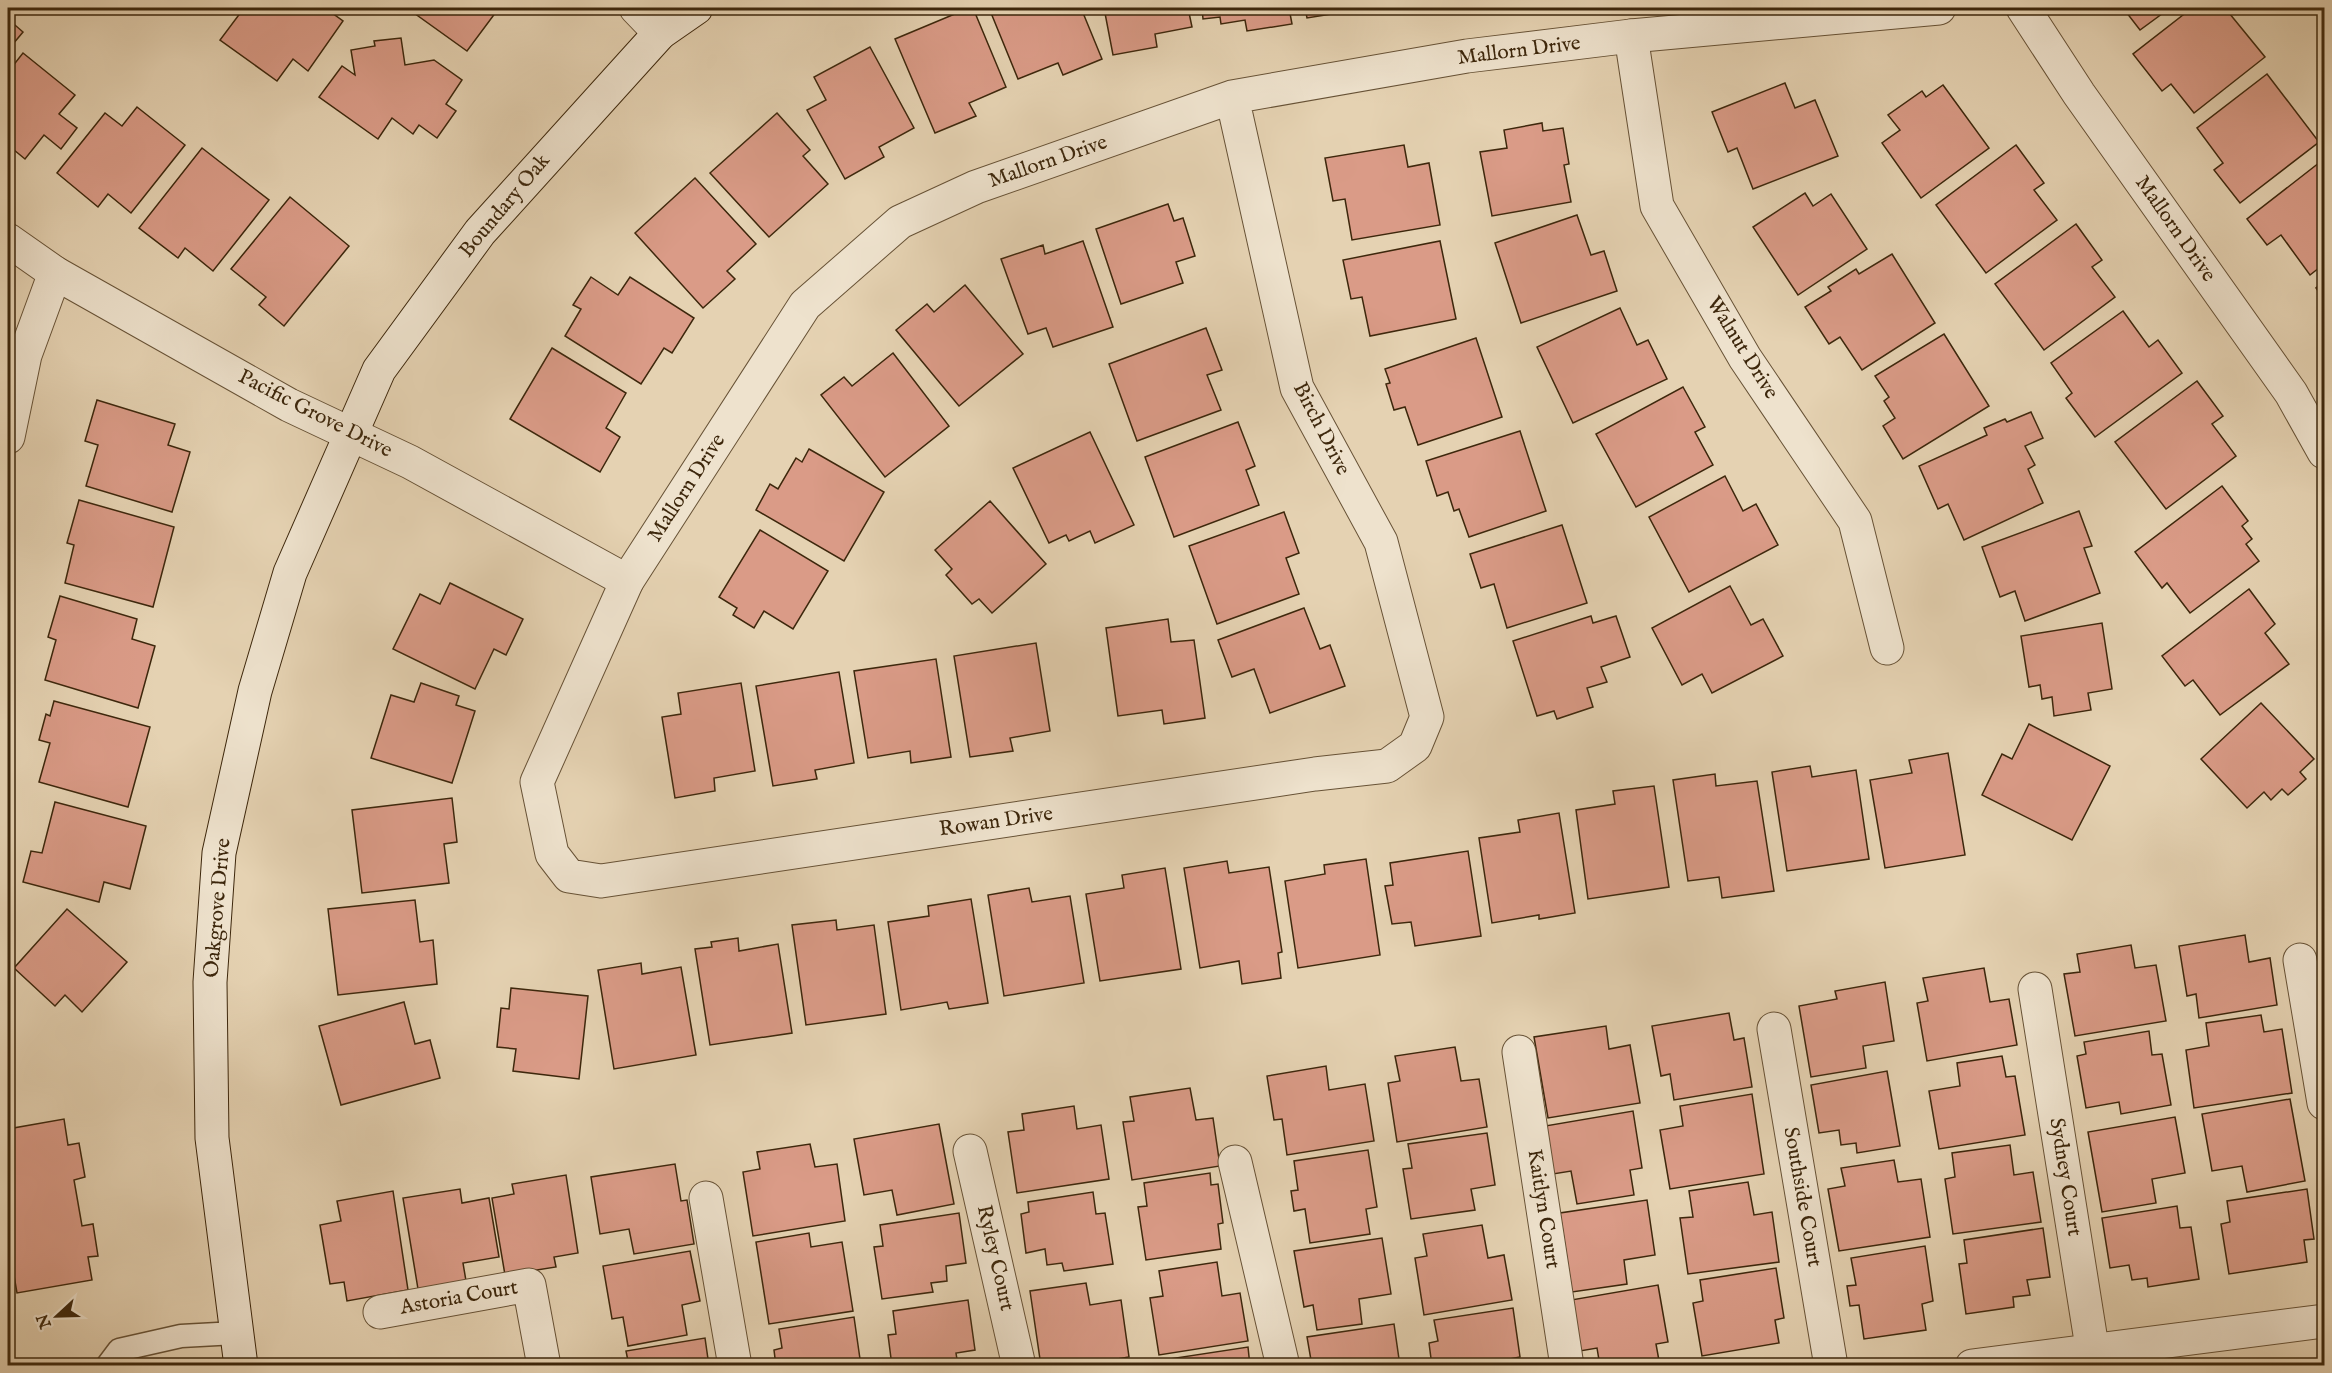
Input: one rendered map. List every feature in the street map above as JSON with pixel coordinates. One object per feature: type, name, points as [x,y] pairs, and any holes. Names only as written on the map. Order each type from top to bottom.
[{"type":"street","points":[[636,8],[660,33]]},
{"type":"street","name":"Boundary Oak","points":[[350,433],[378,370],[480,232],[660,33],[696,8]]},
{"type":"street","name":"Mallorn Drive","points":[[552,854],[537,782],[627,581],[805,305],[900,222],[976,187],[1232,97],[1467,56],[1631,36],[1939,8]]},
{"type":"street","name":"Mallorn Drive","points":[[2023,8],[2086,104],[2291,393],[2325,452]]},
{"type":"street","name":"Walnut Drive","points":[[1631,36],[1657,206],[1745,358],[1856,521],[1887,648]]},
{"type":"street","name":"Birch Drive","points":[[1232,97],[1297,388],[1381,542],[1427,717]]},
{"type":"street","name":"Pacific Grove Drive","points":[[8,240],[55,273],[289,405],[410,462],[627,581]]},
{"type":"street","points":[[8,437],[24,355],[55,273]]},
{"type":"street","name":"Oakgrove Drive","points":[[241,1365],[212,1138],[210,982],[219,853],[255,691],[291,573],[350,433]]},
{"type":"street","name":"Rowan Drive","points":[[552,854],[569,876],[601,881],[1315,774],[1387,766],[1415,746],[1427,717]]},
{"type":"street","points":[[2300,960],[2325,1103]]},
{"type":"street","name":"Sydney Court","points":[[2035,989],[2094,1359]]},
{"type":"street","name":"Southside Court","points":[[1774,1029],[1831,1365]]},
{"type":"street","name":"Kaitlyn Court","points":[[1519,1052],[1567,1365]]},
{"type":"street","name":"Ryley Court","points":[[970,1151],[1019,1365]]},
{"type":"street","points":[[1235,1162],[1283,1365]]},
{"type":"street","points":[[706,1198],[735,1365]]},
{"type":"street","name":"Astoria Court","points":[[380,1312],[529,1285],[544,1365]]},
{"type":"street","points":[[1972,1365],[2094,1359],[2325,1321]]},
{"type":"lane","points":[[107,1365],[119,1350],[182,1336],[236,1333]]},
{"type":"building","points":[[244,8],[325,8],[343,21],[308,71],[293,59],[277,81],[220,40]]},
{"type":"building","points":[[407,8],[499,8],[467,51]]},
{"type":"building","points":[[973,8],[1006,87],[969,103],[976,116],[935,133],[895,39]]},
{"type":"building","points":[[989,8],[1081,8],[1102,59],[1063,75],[1058,63],[1018,79]]},
{"type":"building","points":[[1104,8],[1188,8],[1192,27],[1155,34],[1157,47],[1113,55]]},
{"type":"building","points":[[1202,8],[1289,8],[1292,24],[1247,31],[1245,20],[1221,24],[1220,17],[1203,19]]},
{"type":"building","points":[[1305,8],[1350,8],[1350,11],[1307,18]]},
{"type":"building","points":[[2123,8],[2170,8],[2140,30]]},
{"type":"building","points":[[2192,8],[2225,8],[2265,57],[2194,113],[2171,84],[2162,91],[2133,54]]},
{"type":"building","points":[[8,19],[23,32],[8,50]]},
{"type":"building","points":[[401,38],[405,65],[434,60],[462,80],[446,104],[456,111],[437,138],[419,125],[413,134],[392,118],[378,139],[319,97],[342,66],[355,75],[351,50],[375,46],[374,41]]},
{"type":"building","points":[[870,47],[914,128],[879,147],[884,157],[845,179],[807,110],[826,100],[814,77]]},
{"type":"building","points":[[23,53],[75,95],[59,114],[77,128],[61,149],[44,135],[25,159],[8,145],[8,72]]},
{"type":"building","points":[[2267,74],[2319,142],[2240,203],[2214,170],[2223,163],[2197,128]]},
{"type":"building","points":[[1785,83],[1795,108],[1815,100],[1838,156],[1753,189],[1737,148],[1728,152],[1712,112]]},
{"type":"building","points":[[1943,85],[1989,148],[1921,198],[1882,143],[1900,130],[1888,115],[1922,91],[1926,97]]},
{"type":"building","points":[[137,107],[185,145],[131,213],[108,194],[98,207],[57,173],[105,113],[122,126]]},
{"type":"building","points":[[777,113],[810,150],[803,156],[828,184],[769,237],[710,173]]},
{"type":"building","points":[[1542,123],[1543,131],[1563,128],[1569,164],[1564,165],[1571,202],[1492,216],[1480,152],[1507,148],[1504,130]]},
{"type":"building","points":[[1404,145],[1408,167],[1429,163],[1440,225],[1352,240],[1345,199],[1333,201],[1325,158]]},
{"type":"building","points":[[2016,145],[2044,183],[2034,190],[2057,220],[1986,273],[1936,205]]},
{"type":"building","points":[[202,148],[269,200],[213,271],[185,248],[178,258],[139,228]]},
{"type":"building","points":[[2324,159],[2324,264],[2310,275],[2281,235],[2267,245],[2247,219]]},
{"type":"building","points":[[695,178],[756,244],[727,271],[735,279],[703,308],[635,233]]},
{"type":"building","points":[[1805,193],[1813,206],[1831,194],[1867,249],[1798,295],[1753,227]]},
{"type":"building","points":[[290,197],[349,246],[284,326],[259,305],[266,297],[231,269]]},
{"type":"building","points":[[1168,204],[1174,221],[1183,218],[1195,256],[1176,262],[1183,283],[1121,304],[1096,229]]},
{"type":"building","points":[[1577,215],[1591,255],[1604,251],[1617,291],[1521,323],[1495,243]]},
{"type":"building","points":[[2076,224],[2102,260],[2092,267],[2115,297],[2044,350],[1995,284]]},
{"type":"building","points":[[1083,241],[1113,327],[1053,347],[1046,328],[1028,334],[1001,259],[1043,245],[1045,254]]},
{"type":"building","points":[[1440,241],[1456,319],[1370,336],[1362,297],[1351,299],[1343,260]]},
{"type":"building","points":[[1892,254],[1935,323],[1862,370],[1840,337],[1829,344],[1805,307],[1831,291],[1828,287],[1856,269],[1859,274]]},
{"type":"building","points":[[591,277],[618,295],[630,277],[694,318],[672,353],[664,348],[641,384],[565,336],[581,309],[573,305]]},
{"type":"building","points":[[2324,281],[2324,300],[2316,288]]},
{"type":"building","points":[[965,285],[1023,354],[959,406],[896,330],[927,304],[934,312]]},
{"type":"building","points":[[1620,308],[1637,345],[1648,340],[1667,379],[1573,423],[1537,347]]},
{"type":"building","points":[[2123,311],[2149,347],[2158,340],[2182,373],[2095,437],[2066,398],[2072,393],[2051,363]]},
{"type":"building","points":[[1206,328],[1222,370],[1207,375],[1221,410],[1137,441],[1109,364]]},
{"type":"building","points":[[1944,334],[1989,406],[1903,459],[1883,426],[1895,418],[1884,401],[1889,397],[1875,376]]},
{"type":"building","points":[[1476,338],[1502,417],[1418,445],[1405,407],[1394,410],[1386,384],[1390,383],[1385,369]]},
{"type":"building","points":[[552,348],[626,393],[606,428],[620,437],[600,472],[510,419]]},
{"type":"building","points":[[893,353],[949,426],[885,477],[821,395],[844,377],[852,386]]},
{"type":"building","points":[[2197,381],[2223,416],[2212,424],[2236,456],[2166,509],[2115,442]]},
{"type":"building","points":[[1683,387],[1705,427],[1695,432],[1713,465],[1636,507],[1596,434]]},
{"type":"building","points":[[97,400],[175,424],[168,445],[190,452],[172,512],[86,486],[98,445],[85,441]]},
{"type":"building","points":[[2031,412],[2043,438],[2025,446],[2035,465],[2028,469],[2043,503],[1964,540],[1948,504],[1938,509],[1919,466],[1987,435],[1984,428]]},
{"type":"building","points":[[1238,422],[1255,466],[1246,470],[1259,505],[1174,537],[1145,457]]},
{"type":"building","points":[[1520,431],[1546,511],[1469,537],[1459,509],[1454,511],[1448,492],[1437,496],[1426,461]]},
{"type":"building","points":[[1090,432],[1134,525],[1095,543],[1090,531],[1069,541],[1066,535],[1049,543],[1013,468]]},
{"type":"building","points":[[809,449],[884,492],[844,561],[756,510],[770,484],[778,489],[796,458],[802,462]]},
{"type":"building","points":[[1725,476],[1743,511],[1756,504],[1778,545],[1689,592],[1649,517]]},
{"type":"building","points":[[2222,486],[2248,521],[2242,526],[2252,539],[2246,544],[2259,561],[2190,613],[2167,583],[2162,588],[2135,552]]},
{"type":"building","points":[[79,500],[174,527],[153,607],[65,583],[74,545],[67,543]]},
{"type":"building","points":[[990,501],[1046,564],[992,613],[979,599],[972,604],[946,575],[952,569],[935,550]]},
{"type":"building","points":[[2079,511],[2092,546],[2084,548],[2100,593],[2025,621],[2015,591],[2000,597],[1982,547]]},
{"type":"building","points":[[1284,512],[1299,553],[1286,558],[1299,594],[1217,624],[1189,546]]},
{"type":"building","points":[[1562,525],[1587,603],[1507,628],[1494,584],[1481,588],[1470,554]]},
{"type":"building","points":[[760,530],[828,571],[793,629],[764,611],[754,628],[733,615],[737,608],[719,597]]},
{"type":"building","points":[[450,583],[523,619],[506,655],[494,649],[475,689],[393,649],[420,594],[440,604]]},
{"type":"building","points":[[1730,586],[1751,625],[1763,619],[1783,656],[1712,693],[1702,674],[1682,685],[1652,628]]},
{"type":"building","points":[[2249,589],[2275,624],[2265,633],[2289,664],[2220,715],[2193,680],[2185,686],[2162,656]]},
{"type":"building","points":[[60,596],[137,619],[132,639],[155,646],[138,708],[45,680],[56,640],[48,637]]},
{"type":"building","points":[[1304,608],[1320,649],[1330,645],[1345,686],[1270,713],[1254,669],[1232,677],[1218,640]]},
{"type":"building","points":[[1591,616],[1593,623],[1616,616],[1630,657],[1601,667],[1607,682],[1587,688],[1593,707],[1557,719],[1554,711],[1537,716],[1513,641]]},
{"type":"building","points":[[1168,619],[1171,642],[1194,640],[1205,718],[1164,724],[1162,710],[1118,716],[1106,628]]},
{"type":"building","points":[[2102,623],[2112,689],[2088,693],[2091,710],[2054,716],[2052,697],[2042,699],[2040,685],[2029,687],[2021,636]]},
{"type":"building","points":[[1036,643],[1050,731],[1010,738],[1013,751],[970,757],[954,656]]},
{"type":"building","points":[[936,659],[951,757],[911,763],[910,751],[868,758],[854,671]]},
{"type":"building","points":[[839,672],[854,763],[815,770],[817,779],[773,786],[756,686]]},
{"type":"building","points":[[421,683],[459,696],[456,705],[475,711],[452,783],[371,758],[391,695],[414,702]]},
{"type":"building","points":[[741,683],[755,771],[714,778],[715,791],[675,798],[662,717],[681,714],[678,693]]},
{"type":"building","points":[[54,701],[150,727],[128,807],[39,782],[50,743],[39,740],[46,714],[50,716]]},
{"type":"building","points":[[2261,703],[2314,759],[2300,772],[2306,779],[2288,795],[2282,789],[2271,800],[2264,792],[2247,808],[2201,759]]},
{"type":"building","points":[[2029,724],[2110,766],[2072,840],[1982,795],[2002,754],[2012,759]]},
{"type":"building","points":[[1948,753],[1965,855],[1885,868],[1870,780],[1912,773],[1909,760]]},
{"type":"building","points":[[1810,766],[1812,777],[1856,770],[1869,859],[1787,871],[1772,772]]},
{"type":"building","points":[[1715,774],[1716,786],[1757,781],[1774,891],[1722,898],[1719,877],[1688,881],[1673,780]]},
{"type":"building","points":[[1654,786],[1669,887],[1588,899],[1576,810],[1615,804],[1613,791]]},
{"type":"building","points":[[452,798],[457,842],[444,844],[449,883],[362,893],[352,810]]},
{"type":"building","points":[[55,802],[146,826],[130,889],[104,882],[99,902],[23,882],[31,851],[42,853]]},
{"type":"building","points":[[1559,813],[1575,913],[1539,919],[1539,915],[1492,923],[1479,838],[1520,832],[1518,820]]},
{"type":"building","points":[[1468,851],[1481,936],[1415,946],[1411,922],[1392,924],[1385,886],[1393,885],[1390,863]]},
{"type":"building","points":[[1366,859],[1380,955],[1298,968],[1285,881],[1325,874],[1324,865]]},
{"type":"building","points":[[1227,861],[1229,873],[1269,867],[1282,952],[1278,953],[1281,978],[1242,984],[1239,961],[1200,968],[1184,868]]},
{"type":"building","points":[[1165,868],[1181,969],[1100,981],[1086,894],[1124,888],[1122,875]]},
{"type":"building","points":[[1029,888],[1032,902],[1070,896],[1084,983],[1004,996],[988,895]]},
{"type":"building","points":[[971,899],[988,1003],[949,1009],[947,1002],[901,1010],[888,922],[929,916],[928,906]]},
{"type":"building","points":[[415,900],[420,942],[433,940],[437,984],[338,995],[328,909]]},
{"type":"building","points":[[67,909],[127,962],[82,1012],[65,995],[55,1006],[14,968]]},
{"type":"building","points":[[836,920],[837,930],[874,925],[886,1014],[806,1025],[792,925]]},
{"type":"building","points":[[2245,935],[2249,962],[2270,958],[2277,1005],[2199,1018],[2196,994],[2187,996],[2179,946]]},
{"type":"building","points":[[738,938],[739,951],[778,944],[792,1033],[710,1045],[695,949],[712,947],[711,942]]},
{"type":"building","points":[[2131,945],[2135,968],[2156,965],[2166,1021],[2075,1036],[2064,974],[2080,972],[2077,954]]},
{"type":"building","points":[[641,963],[642,974],[681,967],[696,1055],[614,1069],[598,970]]},
{"type":"building","points":[[1984,968],[1990,1002],[2009,999],[2017,1045],[1927,1061],[1917,1003],[1928,1001],[1923,978]]},
{"type":"building","points":[[1885,982],[1894,1041],[1863,1046],[1866,1068],[1811,1077],[1799,1006],[1837,999],[1835,991]]},
{"type":"building","points":[[511,988],[588,996],[579,1079],[513,1071],[516,1049],[497,1047],[501,1008],[509,1009]]},
{"type":"building","points":[[404,1002],[415,1044],[430,1040],[440,1078],[341,1105],[319,1026]]},
{"type":"building","points":[[1729,1013],[1734,1040],[1744,1038],[1752,1087],[1674,1100],[1670,1074],[1661,1076],[1652,1026]]},
{"type":"building","points":[[2261,1015],[2264,1032],[2282,1029],[2292,1093],[2194,1108],[2186,1050],[2209,1046],[2206,1023]]},
{"type":"building","points":[[1606,1026],[1609,1049],[1630,1045],[1640,1103],[1548,1118],[1534,1037]]},
{"type":"building","points":[[2149,1031],[2152,1055],[2162,1054],[2171,1105],[2121,1114],[2119,1102],[2086,1108],[2077,1056],[2086,1054],[2084,1042]]},
{"type":"building","points":[[1455,1047],[1461,1081],[1479,1079],[1487,1127],[1397,1142],[1388,1083],[1400,1081],[1395,1056]]},
{"type":"building","points":[[2002,1056],[2006,1077],[2015,1076],[2025,1135],[1939,1149],[1929,1091],[1960,1086],[1957,1063]]},
{"type":"building","points":[[1326,1066],[1329,1090],[1365,1084],[1374,1141],[1287,1155],[1282,1119],[1274,1120],[1267,1076]]},
{"type":"building","points":[[1887,1071],[1900,1146],[1857,1153],[1856,1143],[1841,1145],[1839,1130],[1819,1133],[1811,1085]]},
{"type":"building","points":[[1190,1088],[1196,1120],[1213,1118],[1220,1166],[1132,1180],[1123,1122],[1134,1121],[1130,1097]]},
{"type":"building","points":[[1752,1094],[1764,1174],[1670,1189],[1660,1130],[1683,1126],[1680,1106]]},
{"type":"building","points":[[2290,1099],[2305,1181],[2247,1192],[2242,1166],[2212,1171],[2202,1114]]},
{"type":"building","points":[[1074,1106],[1077,1129],[1101,1125],[1109,1179],[1017,1193],[1008,1132],[1024,1130],[1022,1114]]},
{"type":"building","points":[[1633,1111],[1642,1168],[1630,1170],[1634,1195],[1577,1204],[1571,1171],[1553,1174],[1545,1126]]},
{"type":"building","points":[[2175,1117],[2185,1173],[2152,1179],[2156,1203],[2102,1212],[2088,1132]]},
{"type":"building","points":[[64,1119],[68,1145],[79,1143],[85,1177],[74,1180],[82,1226],[93,1224],[98,1256],[88,1257],[92,1280],[17,1293],[12,1264],[8,1265],[8,1129]]},
{"type":"building","points":[[939,1124],[954,1204],[897,1215],[892,1190],[864,1195],[854,1139]]},
{"type":"building","points":[[1487,1133],[1495,1185],[1471,1189],[1475,1210],[1411,1219],[1403,1169],[1412,1168],[1408,1144]]},
{"type":"building","points":[[810,1144],[815,1167],[837,1164],[845,1221],[753,1236],[743,1172],[760,1169],[757,1152]]},
{"type":"building","points":[[2010,1145],[2014,1175],[2033,1172],[2041,1222],[1953,1234],[1945,1179],[1955,1177],[1952,1153]]},
{"type":"building","points":[[1368,1150],[1377,1207],[1366,1209],[1370,1234],[1310,1243],[1305,1209],[1294,1211],[1291,1191],[1298,1190],[1294,1161]]},
{"type":"building","points":[[1894,1160],[1898,1182],[1921,1179],[1930,1237],[1839,1251],[1828,1189],[1845,1186],[1841,1168]]},
{"type":"building","points":[[675,1164],[681,1201],[687,1200],[694,1244],[634,1254],[629,1229],[600,1234],[591,1177]]},
{"type":"building","points":[[1210,1173],[1211,1185],[1218,1184],[1223,1223],[1218,1224],[1221,1249],[1146,1260],[1138,1207],[1147,1206],[1144,1183]]},
{"type":"building","points":[[566,1175],[578,1253],[554,1257],[556,1267],[505,1275],[492,1198],[514,1194],[512,1184]]},
{"type":"building","points":[[1748,1182],[1754,1215],[1772,1212],[1779,1262],[1688,1274],[1680,1218],[1693,1217],[1689,1191]]},
{"type":"building","points":[[460,1189],[462,1203],[489,1198],[499,1257],[463,1263],[466,1281],[418,1289],[403,1198]]},
{"type":"building","points":[[2307,1189],[2314,1239],[2304,1240],[2307,1262],[2229,1274],[2221,1224],[2230,1222],[2227,1201]]},
{"type":"building","points":[[393,1191],[408,1290],[347,1301],[344,1282],[330,1284],[320,1225],[341,1221],[337,1201]]},
{"type":"building","points":[[1093,1192],[1096,1214],[1105,1213],[1113,1264],[1064,1271],[1062,1263],[1047,1265],[1045,1249],[1026,1253],[1021,1214],[1029,1212],[1028,1202]]},
{"type":"building","points":[[1647,1200],[1655,1255],[1624,1260],[1627,1284],[1572,1292],[1560,1213]]},
{"type":"building","points":[[2177,1206],[2180,1228],[2191,1227],[2199,1279],[2148,1287],[2147,1278],[2132,1280],[2129,1265],[2110,1268],[2102,1218]]},
{"type":"building","points":[[959,1213],[966,1263],[946,1266],[947,1281],[931,1283],[933,1292],[882,1299],[874,1247],[883,1246],[880,1225]]},
{"type":"building","points":[[1482,1225],[1488,1258],[1504,1255],[1512,1300],[1424,1315],[1415,1258],[1427,1256],[1423,1234]]},
{"type":"building","points":[[2043,1228],[2050,1277],[2027,1280],[2030,1295],[2013,1297],[2014,1307],[1966,1314],[1959,1264],[1967,1263],[1964,1240]]},
{"type":"building","points":[[809,1233],[811,1247],[842,1242],[853,1311],[769,1324],[756,1242]]},
{"type":"building","points":[[1382,1238],[1391,1294],[1359,1299],[1362,1324],[1317,1330],[1313,1305],[1304,1307],[1294,1251]]},
{"type":"building","points":[[1925,1246],[1933,1301],[1922,1304],[1926,1330],[1864,1339],[1859,1305],[1850,1306],[1847,1286],[1856,1285],[1851,1258]]},
{"type":"building","points":[[690,1251],[700,1301],[682,1305],[687,1335],[628,1346],[623,1317],[612,1319],[603,1266]]},
{"type":"building","points":[[1217,1262],[1222,1296],[1240,1293],[1248,1341],[1159,1355],[1150,1298],[1163,1296],[1159,1271]]},
{"type":"building","points":[[1776,1268],[1784,1318],[1775,1320],[1779,1343],[1702,1356],[1693,1303],[1703,1301],[1700,1280]]},
{"type":"building","points":[[1086,1283],[1090,1305],[1121,1300],[1129,1357],[1075,1366],[1041,1366],[1030,1291]]},
{"type":"building","points":[[1658,1285],[1668,1342],[1656,1344],[1660,1366],[1600,1366],[1597,1348],[1580,1351],[1571,1300]]},
{"type":"building","points":[[968,1300],[975,1350],[956,1353],[958,1366],[892,1366],[888,1335],[896,1334],[893,1311]]},
{"type":"building","points":[[1513,1308],[1520,1357],[1499,1361],[1500,1366],[1432,1366],[1429,1343],[1438,1341],[1434,1320]]},
{"type":"building","points":[[854,1317],[861,1366],[776,1366],[774,1350],[782,1348],[779,1329]]},
{"type":"building","points":[[1394,1324],[1400,1366],[1312,1366],[1307,1337]]},
{"type":"building","points":[[705,1338],[709,1366],[629,1366],[626,1351]]},
{"type":"building","points":[[1248,1347],[1250,1366],[1171,1366],[1169,1359]]}]
